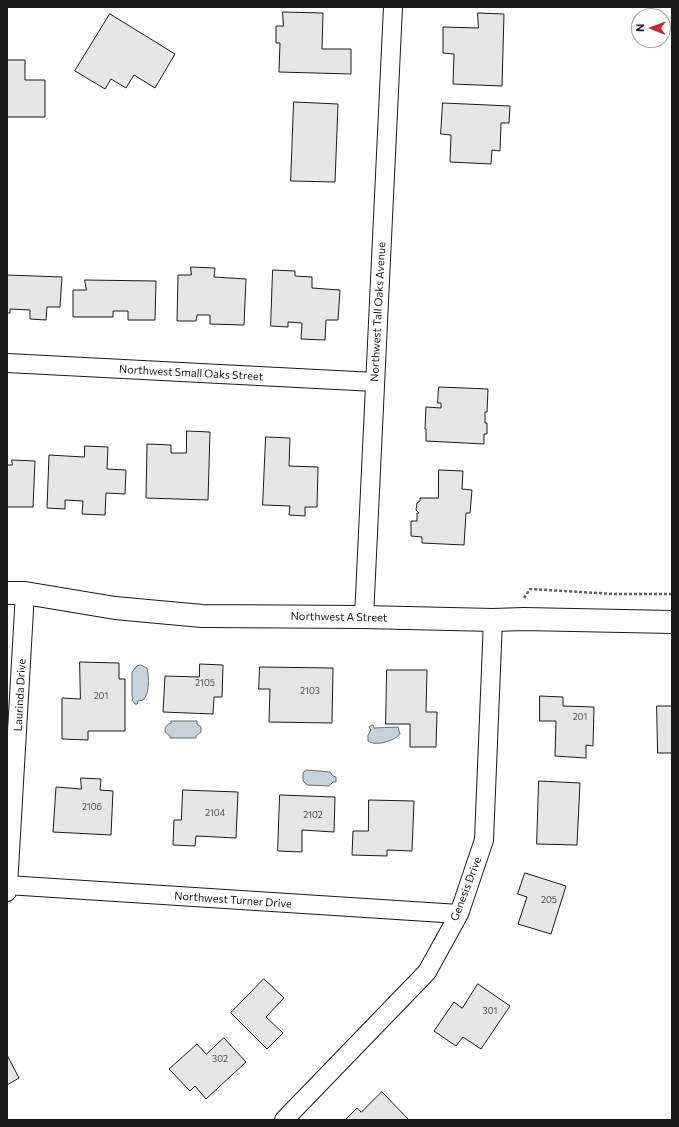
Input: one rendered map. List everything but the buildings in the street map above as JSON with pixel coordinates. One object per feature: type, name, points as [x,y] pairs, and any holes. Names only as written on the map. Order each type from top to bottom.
[{"type":"street","name":"Northwest Tall Oaks Avenue","points":[[364,617],[393,7]]},
{"type":"street","name":"Northwest Small Oaks Street","points":[[7,364],[375,382]]},
{"type":"street","name":"Northwest A Street","points":[[16,593],[115,608],[202,616],[672,622]]},
{"type":"street","name":"Laurinda Drive","points":[[7,888],[16,593]]},
{"type":"street","name":"Genesis Drive","points":[[284,1120],[428,972],[459,914],[484,840],[493,620]]},
{"type":"street","name":"Northwest Turner Drive","points":[[7,888],[459,914]]},
{"type":"path","points":[[524,598],[530,589],[614,594],[672,594]]},
{"type":"shaded area","points":[[141,665],[147,668],[148,689],[143,700],[138,701],[137,704],[135,704],[132,700],[132,672],[137,666]]},
{"type":"shaded area","points":[[171,721],[197,721],[197,724],[201,727],[201,732],[196,736],[196,738],[170,738],[165,730],[166,726],[171,723]]},
{"type":"shaded area","points":[[373,725],[374,728],[398,727],[400,734],[386,742],[372,743],[368,741],[368,735],[371,730],[369,727]]},
{"type":"shaded area","points":[[307,770],[330,772],[336,777],[336,782],[333,782],[329,786],[307,785],[303,781],[303,773]]}]
